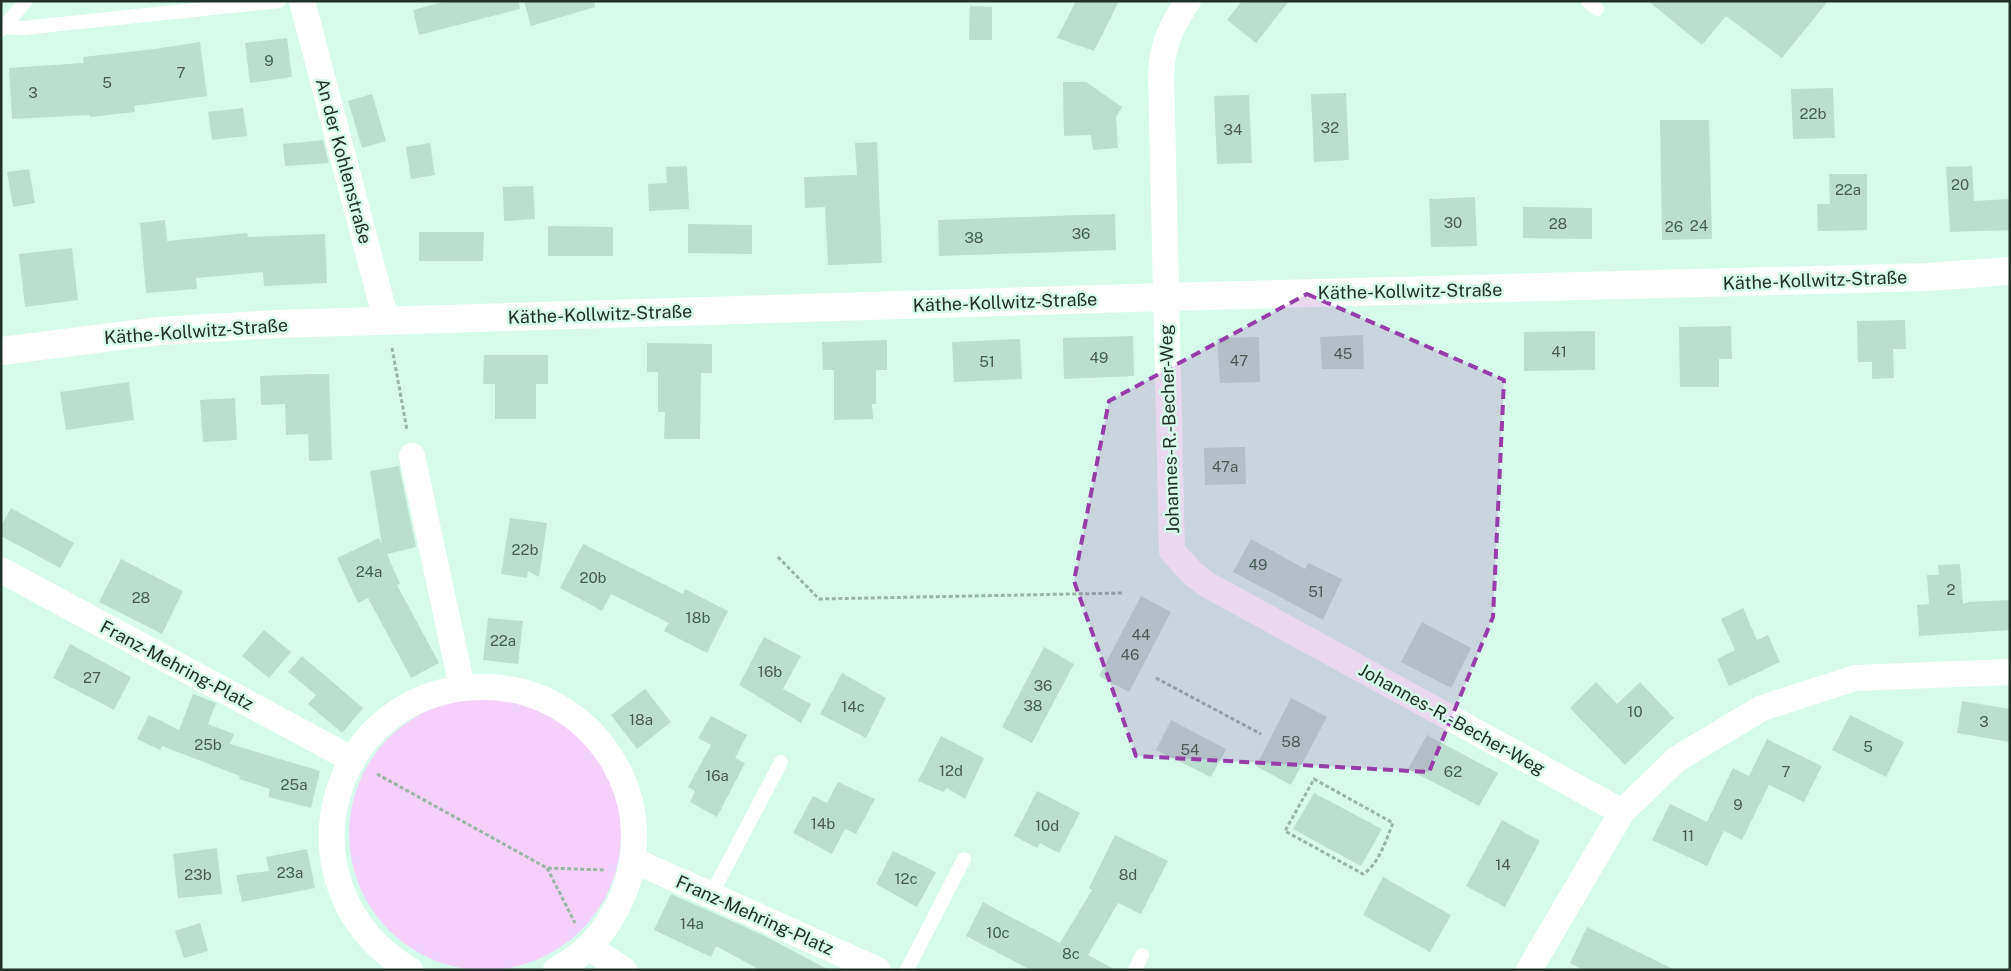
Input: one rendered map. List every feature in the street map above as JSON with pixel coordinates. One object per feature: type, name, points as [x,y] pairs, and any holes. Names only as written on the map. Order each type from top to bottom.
[{"type":"street","name":"An der Kohlenstraße","points":[[302,1],[386,320]]},
{"type":"street","name":"Johannes-R.-Becher-Weg","points":[[1188,1],[1173,24],[1163,51],[1161,73],[1172,551],[1192,573],[1214,589],[1622,812]]},
{"type":"street","name":"Käthe-Kollwitz-Straße","points":[[1,351],[160,331],[386,320],[1928,277],[2010,271]]},
{"type":"street","points":[[412,456],[462,687]]},
{"type":"street","name":"Franz-Mehring-Platz","points":[[1,570],[352,760]]},
{"type":"street","points":[[1529,970],[1622,812],[1677,759],[1762,708],[1855,678],[2010,672]]},
{"type":"street","points":[[410,970],[386,953],[362,929],[344,898],[332,851],[333,817],[341,784],[352,760],[378,728],[406,707],[438,693],[462,687],[491,687],[525,692],[558,706],[587,728],[609,754],[625,785],[633,819],[632,866],[626,888],[600,934],[588,947],[556,970]]},
{"type":"street","name":"Franz-Mehring-Platz","points":[[632,866],[711,895],[878,970]]},
{"type":"street","points":[[588,947],[624,970]]},
{"type":"lane","points":[[3,28],[26,1]]},
{"type":"lane","points":[[3,28],[24,28],[279,1]]},
{"type":"lane","points":[[711,895],[781,762]]},
{"type":"lane","points":[[907,970],[964,859]]},
{"type":"lane","points":[[1135,970],[1142,955]]},
{"type":"path","points":[[393,351],[412,456]]},
{"type":"path","points":[[778,557],[819,599],[1122,592]]},
{"type":"path","points":[[1156,678],[1261,734]]},
{"type":"path","points":[[352,760],[547,868],[632,866]]},
{"type":"path","points":[[1314,779],[1393,823],[1381,852],[1370,869],[1363,874],[1285,831],[1314,779]]},
{"type":"path","points":[[547,868],[588,947]]},
{"type":"highlighted area","points":[[1307,294],[1504,380],[1493,617],[1429,772],[1136,756],[1074,581],[1109,401]]},
{"type":"shaded area","points":[[472,698],[498,698],[512,700],[537,708],[561,721],[581,738],[598,758],[611,782],[619,807],[621,834],[619,861],[611,886],[598,910],[581,930],[561,947],[537,960],[512,968],[472,970],[445,964],[421,954],[399,939],[380,920],[365,898],[355,874],[349,847],[349,821],[355,794],[365,770],[380,748],[399,729],[421,714],[445,704]]},
{"type":"building","points":[[447,1],[519,1],[520,9],[419,35],[413,10]]},
{"type":"building","points":[[524,1],[594,1],[595,7],[531,26]]},
{"type":"building","points":[[1076,1],[1119,1],[1094,51],[1057,38]]},
{"type":"building","points":[[1242,1],[1289,1],[1256,43],[1227,20]]},
{"type":"building","points":[[1648,1],[1828,1],[1782,58],[1726,16],[1702,45]]},
{"type":"building","points":[[970,6],[992,7],[992,40],[969,40]]},
{"type":"building","points":[[287,38],[292,77],[250,83],[245,43]]},
{"type":"building","points":[[200,42],[207,96],[134,106],[135,112],[90,117],[90,115],[12,119],[9,68],[84,63],[83,57]]},
{"type":"building","points":[[1063,82],[1086,82],[1122,107],[1116,117],[1118,148],[1093,150],[1091,135],[1064,136]]},
{"type":"building","points":[[1833,88],[1835,138],[1793,139],[1791,89]]},
{"type":"building","points":[[1346,93],[1349,160],[1314,162],[1311,94]]},
{"type":"building","points":[[372,94],[386,141],[362,148],[348,101]]},
{"type":"building","points":[[1249,95],[1252,163],[1217,164],[1214,96]]},
{"type":"building","points":[[243,108],[247,136],[212,140],[208,112]]},
{"type":"building","points":[[1660,120],[1709,120],[1712,239],[1662,240]]},
{"type":"building","points":[[323,140],[329,163],[285,166],[283,144]]},
{"type":"building","points":[[877,142],[882,263],[828,265],[825,207],[805,208],[804,177],[857,175],[855,143]]},
{"type":"building","points":[[430,143],[435,175],[411,179],[406,147]]},
{"type":"building","points":[[687,166],[689,209],[649,211],[648,184],[667,183],[666,167]]},
{"type":"building","points":[[1972,166],[1974,201],[2010,199],[2010,230],[1950,232],[1946,167]]},
{"type":"building","points":[[29,169],[35,203],[13,207],[7,172]]},
{"type":"building","points":[[1829,174],[1867,174],[1867,230],[1818,231],[1817,204],[1830,204]]},
{"type":"building","points":[[533,186],[535,219],[504,221],[503,187]]},
{"type":"building","points":[[1475,197],[1477,246],[1431,247],[1429,199]]},
{"type":"building","points":[[1523,207],[1592,208],[1592,239],[1523,238]]},
{"type":"building","points":[[1115,214],[1116,250],[939,256],[938,220]]},
{"type":"building","points":[[165,220],[167,241],[247,233],[248,237],[325,234],[327,283],[264,286],[263,272],[196,278],[197,289],[146,293],[140,223]]},
{"type":"building","points":[[688,224],[752,225],[752,254],[688,253]]},
{"type":"building","points":[[548,226],[613,227],[613,256],[548,256]]},
{"type":"building","points":[[419,232],[484,232],[483,261],[419,261]]},
{"type":"building","points":[[72,248],[78,300],[25,307],[19,254]]},
{"type":"building","points":[[1905,320],[1906,349],[1893,349],[1894,378],[1872,379],[1872,362],[1858,362],[1857,321]]},
{"type":"building","points":[[1731,326],[1732,359],[1719,359],[1719,387],[1680,387],[1679,327]]},
{"type":"building","points":[[1595,331],[1595,370],[1524,371],[1524,332]]},
{"type":"building","points":[[1363,335],[1364,369],[1322,369],[1320,337]]},
{"type":"building","points":[[1133,336],[1134,376],[1064,379],[1063,338]]},
{"type":"building","points":[[1259,337],[1260,382],[1220,383],[1217,338]]},
{"type":"building","points":[[1020,339],[1022,379],[954,382],[952,342]]},
{"type":"building","points":[[887,340],[887,370],[876,370],[876,404],[872,404],[873,419],[834,420],[834,370],[823,370],[822,342]]},
{"type":"building","points":[[647,343],[712,344],[712,373],[701,373],[700,439],[664,439],[665,412],[658,412],[658,372],[647,372]]},
{"type":"building","points":[[484,355],[548,355],[548,384],[536,384],[536,419],[495,419],[495,384],[483,384]]},
{"type":"building","points":[[329,374],[332,460],[309,461],[308,434],[286,435],[285,404],[261,405],[260,376]]},
{"type":"building","points":[[129,382],[134,420],[66,430],[60,392]]},
{"type":"building","points":[[235,398],[237,440],[203,442],[200,400]]},
{"type":"building","points":[[1245,447],[1246,484],[1205,485],[1204,448]]},
{"type":"building","points":[[399,466],[416,547],[387,554],[400,584],[397,585],[439,663],[411,678],[368,598],[358,603],[337,558],[379,538],[382,545],[370,471]]},
{"type":"building","points":[[11,508],[74,543],[60,568],[1,536],[1,526]]},
{"type":"building","points":[[510,518],[547,523],[539,577],[528,571],[527,578],[501,574]]},
{"type":"building","points":[[1251,539],[1305,569],[1308,563],[1342,579],[1323,620],[1233,572]]},
{"type":"building","points":[[583,544],[683,594],[685,589],[728,611],[707,653],[664,631],[669,623],[611,594],[602,611],[560,588]]},
{"type":"building","points":[[121,559],[183,591],[162,634],[99,602]]},
{"type":"building","points":[[1960,564],[1963,604],[2010,600],[2010,630],[1919,636],[1917,605],[1929,604],[1927,575],[1939,575],[1938,565]]},
{"type":"building","points":[[1141,596],[1171,612],[1129,692],[1099,676]]},
{"type":"building","points":[[1743,608],[1757,640],[1768,635],[1780,662],[1729,686],[1717,659],[1735,650],[1721,619]]},
{"type":"building","points":[[488,618],[523,621],[518,664],[483,660]]},
{"type":"building","points":[[1422,622],[1471,648],[1451,688],[1401,662]]},
{"type":"building","points":[[264,630],[291,652],[269,678],[242,656]]},
{"type":"building","points":[[764,637],[801,656],[783,689],[811,704],[801,723],[739,685]]},
{"type":"building","points":[[70,644],[131,677],[114,710],[53,678]]},
{"type":"building","points":[[1044,647],[1074,664],[1032,743],[1002,727]]},
{"type":"building","points":[[302,656],[363,708],[342,733],[308,704],[316,695],[288,672]]},
{"type":"building","points":[[842,673],[886,698],[866,738],[820,714]]},
{"type":"building","points":[[1596,682],[1617,704],[1640,682],[1674,718],[1625,765],[1570,708]]},
{"type":"building","points":[[645,689],[671,722],[637,749],[611,715]]},
{"type":"building","points":[[193,694],[216,703],[208,724],[234,734],[230,744],[320,771],[311,808],[268,797],[270,789],[239,779],[240,776],[162,746],[160,750],[137,739],[149,715],[179,730]]},
{"type":"building","points":[[1291,698],[1327,717],[1291,785],[1256,766]]},
{"type":"building","points":[[1962,701],[2010,709],[2010,742],[1957,733]]},
{"type":"building","points":[[1850,715],[1904,742],[1886,777],[1832,750]]},
{"type":"building","points":[[711,716],[747,735],[735,758],[745,763],[717,817],[690,802],[695,791],[688,787],[711,745],[698,738]]},
{"type":"building","points":[[1171,720],[1226,749],[1211,777],[1156,750]]},
{"type":"building","points":[[1427,735],[1498,773],[1479,806],[1408,769]]},
{"type":"building","points":[[941,736],[984,758],[965,799],[947,788],[943,792],[918,781]]},
{"type":"building","points":[[1767,739],[1822,766],[1804,802],[1769,785],[1742,840],[1724,831],[1707,866],[1652,840],[1670,804],[1707,822],[1733,768],[1749,776]]},
{"type":"building","points":[[838,782],[875,799],[856,834],[845,829],[832,854],[793,833],[813,796],[827,803]]},
{"type":"building","points":[[1037,791],[1080,813],[1059,853],[1040,843],[1037,848],[1014,836]]},
{"type":"building","points":[[1314,793],[1382,829],[1361,866],[1293,829]]},
{"type":"building","points":[[1502,820],[1540,841],[1505,907],[1466,886]]},
{"type":"building","points":[[1115,835],[1168,861],[1141,914],[1118,903],[1088,955],[1116,970],[1031,970],[966,936],[983,902],[1060,943],[1092,890],[1089,888]]},
{"type":"building","points":[[217,848],[222,894],[178,898],[173,854]]},
{"type":"building","points":[[307,849],[315,888],[242,902],[236,875],[269,871],[266,857]]},
{"type":"building","points":[[893,851],[936,872],[917,907],[876,884]]},
{"type":"building","points":[[1383,877],[1451,915],[1430,952],[1363,915]]},
{"type":"building","points":[[671,894],[763,935],[829,970],[760,970],[716,946],[711,957],[654,930]]},
{"type":"building","points":[[200,923],[208,951],[184,958],[175,931]]},
{"type":"building","points":[[1587,927],[1675,970],[1583,970],[1570,963]]}]
